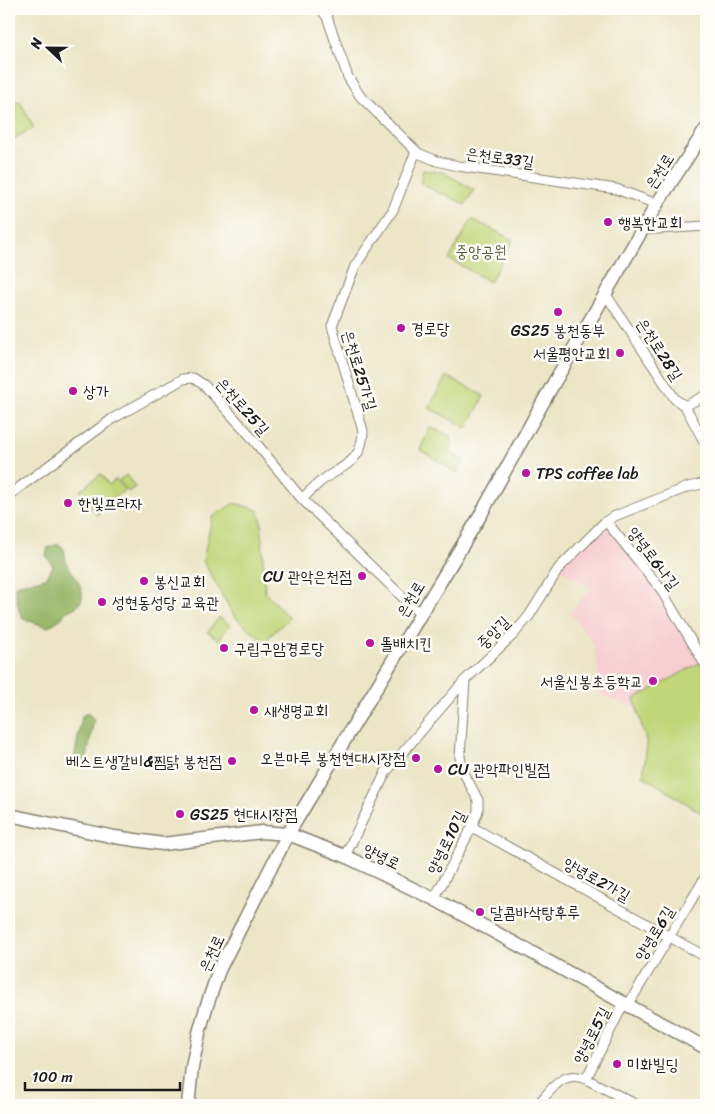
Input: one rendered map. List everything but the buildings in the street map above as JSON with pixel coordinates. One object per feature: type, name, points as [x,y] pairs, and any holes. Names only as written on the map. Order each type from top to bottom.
[{"type":"main road","name":"은천로","points":[[188,1105],[192,1067],[206,1008],[216,980],[288,834],[480,516],[641,230],[706,129]]},
{"type":"main road","name":"양녕로","points":[[9,815],[115,837],[163,844],[262,832],[288,834],[345,856],[434,899],[706,1048]]},
{"type":"street","name":"은천로33길","points":[[321,9],[326,16],[348,77],[360,96],[416,151],[431,159],[458,166],[616,189],[657,204]]},
{"type":"street","name":"은천로25가길","points":[[302,499],[320,482],[352,461],[363,445],[363,431],[332,326],[355,266],[394,210],[416,151]]},
{"type":"street","points":[[641,230],[706,226]]},
{"type":"street","name":"은천로28길","points":[[605,292],[675,399],[685,406],[706,444]]},
{"type":"street","name":"은천로25길","points":[[9,495],[112,419],[183,379],[193,378],[204,385],[241,425],[302,499],[420,614]]},
{"type":"street","points":[[685,406],[706,394]]},
{"type":"street","name":"중앙길","points":[[345,856],[386,772],[465,680],[513,635],[529,616],[559,568],[606,521],[688,487],[706,483]]},
{"type":"street","name":"양녕로6나길","points":[[606,521],[660,588],[706,666]]},
{"type":"street","name":"양녕로10길","points":[[434,899],[472,827],[478,811],[478,800],[464,771],[460,757],[465,680]]},
{"type":"street","name":"양녕로2가길","points":[[472,827],[706,957]]},
{"type":"street","name":"양녕로6길","points":[[626,1004],[670,937],[706,876]]},
{"type":"street","name":"양녕로5길","points":[[537,1105],[561,1080],[568,1076],[578,1076],[586,1079],[626,1004]]},
{"type":"street","points":[[586,1079],[632,1104]]},
{"type":"shaded area","name":"서울신봉초등학교","points":[[606,521],[660,588],[703,661],[706,816],[643,776],[647,744],[637,708],[601,695],[594,644],[570,613],[591,588],[559,568]]},
{"type":"green space","points":[[20,101],[34,128],[9,141],[9,107]]},
{"type":"green space","points":[[423,170],[443,172],[474,190],[465,205],[443,193],[441,195],[420,182]]},
{"type":"green space","name":"중앙공원","points":[[472,219],[513,240],[490,282],[449,259]]},
{"type":"green space","points":[[446,376],[484,396],[467,428],[429,408]]},
{"type":"green space","points":[[430,427],[451,436],[452,454],[464,462],[457,473],[420,450]]},
{"type":"green space","points":[[101,474],[109,485],[116,479],[125,490],[112,499],[97,515],[80,490]]},
{"type":"green space","points":[[126,475],[135,487],[128,492],[119,480]]},
{"type":"green space","points":[[234,503],[258,510],[261,518],[265,592],[289,618],[264,642],[234,616],[203,561],[212,517]]},
{"type":"green space","points":[[58,544],[63,548],[67,564],[79,584],[82,599],[78,605],[65,612],[62,618],[48,627],[23,619],[19,610],[15,588],[16,585],[46,578],[53,566],[46,555],[48,548]]},
{"type":"green space","points":[[219,617],[230,625],[219,640],[208,632]]},
{"type":"green space","points":[[703,661],[706,667],[706,816],[643,776],[647,744],[634,699]]},
{"type":"green space","points":[[87,713],[94,719],[87,758],[85,762],[79,763],[74,759],[82,716]]},
{"type":"place","name":"행복한교회","points":[[608,222]]},
{"type":"place","name":"GS25 봉천동부","points":[[558,312]]},
{"type":"place","name":"경로당","points":[[401,328]]},
{"type":"place","name":"서울평안교회","points":[[620,353]]},
{"type":"place","name":"상가","points":[[73,391]]},
{"type":"place","name":"TPS coffee lab","points":[[526,473]]},
{"type":"place","name":"한빛프라자","points":[[68,503]]},
{"type":"place","name":"CU 관악은천점","points":[[362,576]]},
{"type":"place","name":"봉신교회","points":[[144,581]]},
{"type":"place","name":"성현동성당 교육관","points":[[102,602]]},
{"type":"place","name":"똘배치킨","points":[[370,643]]},
{"type":"place","name":"구립구암경로당","points":[[224,648]]},
{"type":"place","name":"서울신봉초등학교","points":[[653,681]]},
{"type":"place","name":"새생명교회","points":[[254,710]]},
{"type":"place","name":"오븐마루 봉천현대시장점","points":[[416,758]]},
{"type":"place","name":"베스트생갈비&찜닭 봉천점","points":[[232,761]]},
{"type":"place","name":"CU 관악파인빌점","points":[[438,769]]},
{"type":"place","name":"GS25 현대시장점","points":[[180,814]]},
{"type":"place","name":"달콤바삭탕후루","points":[[480,912]]},
{"type":"place","name":"미화빌딩","points":[[617,1064]]}]
